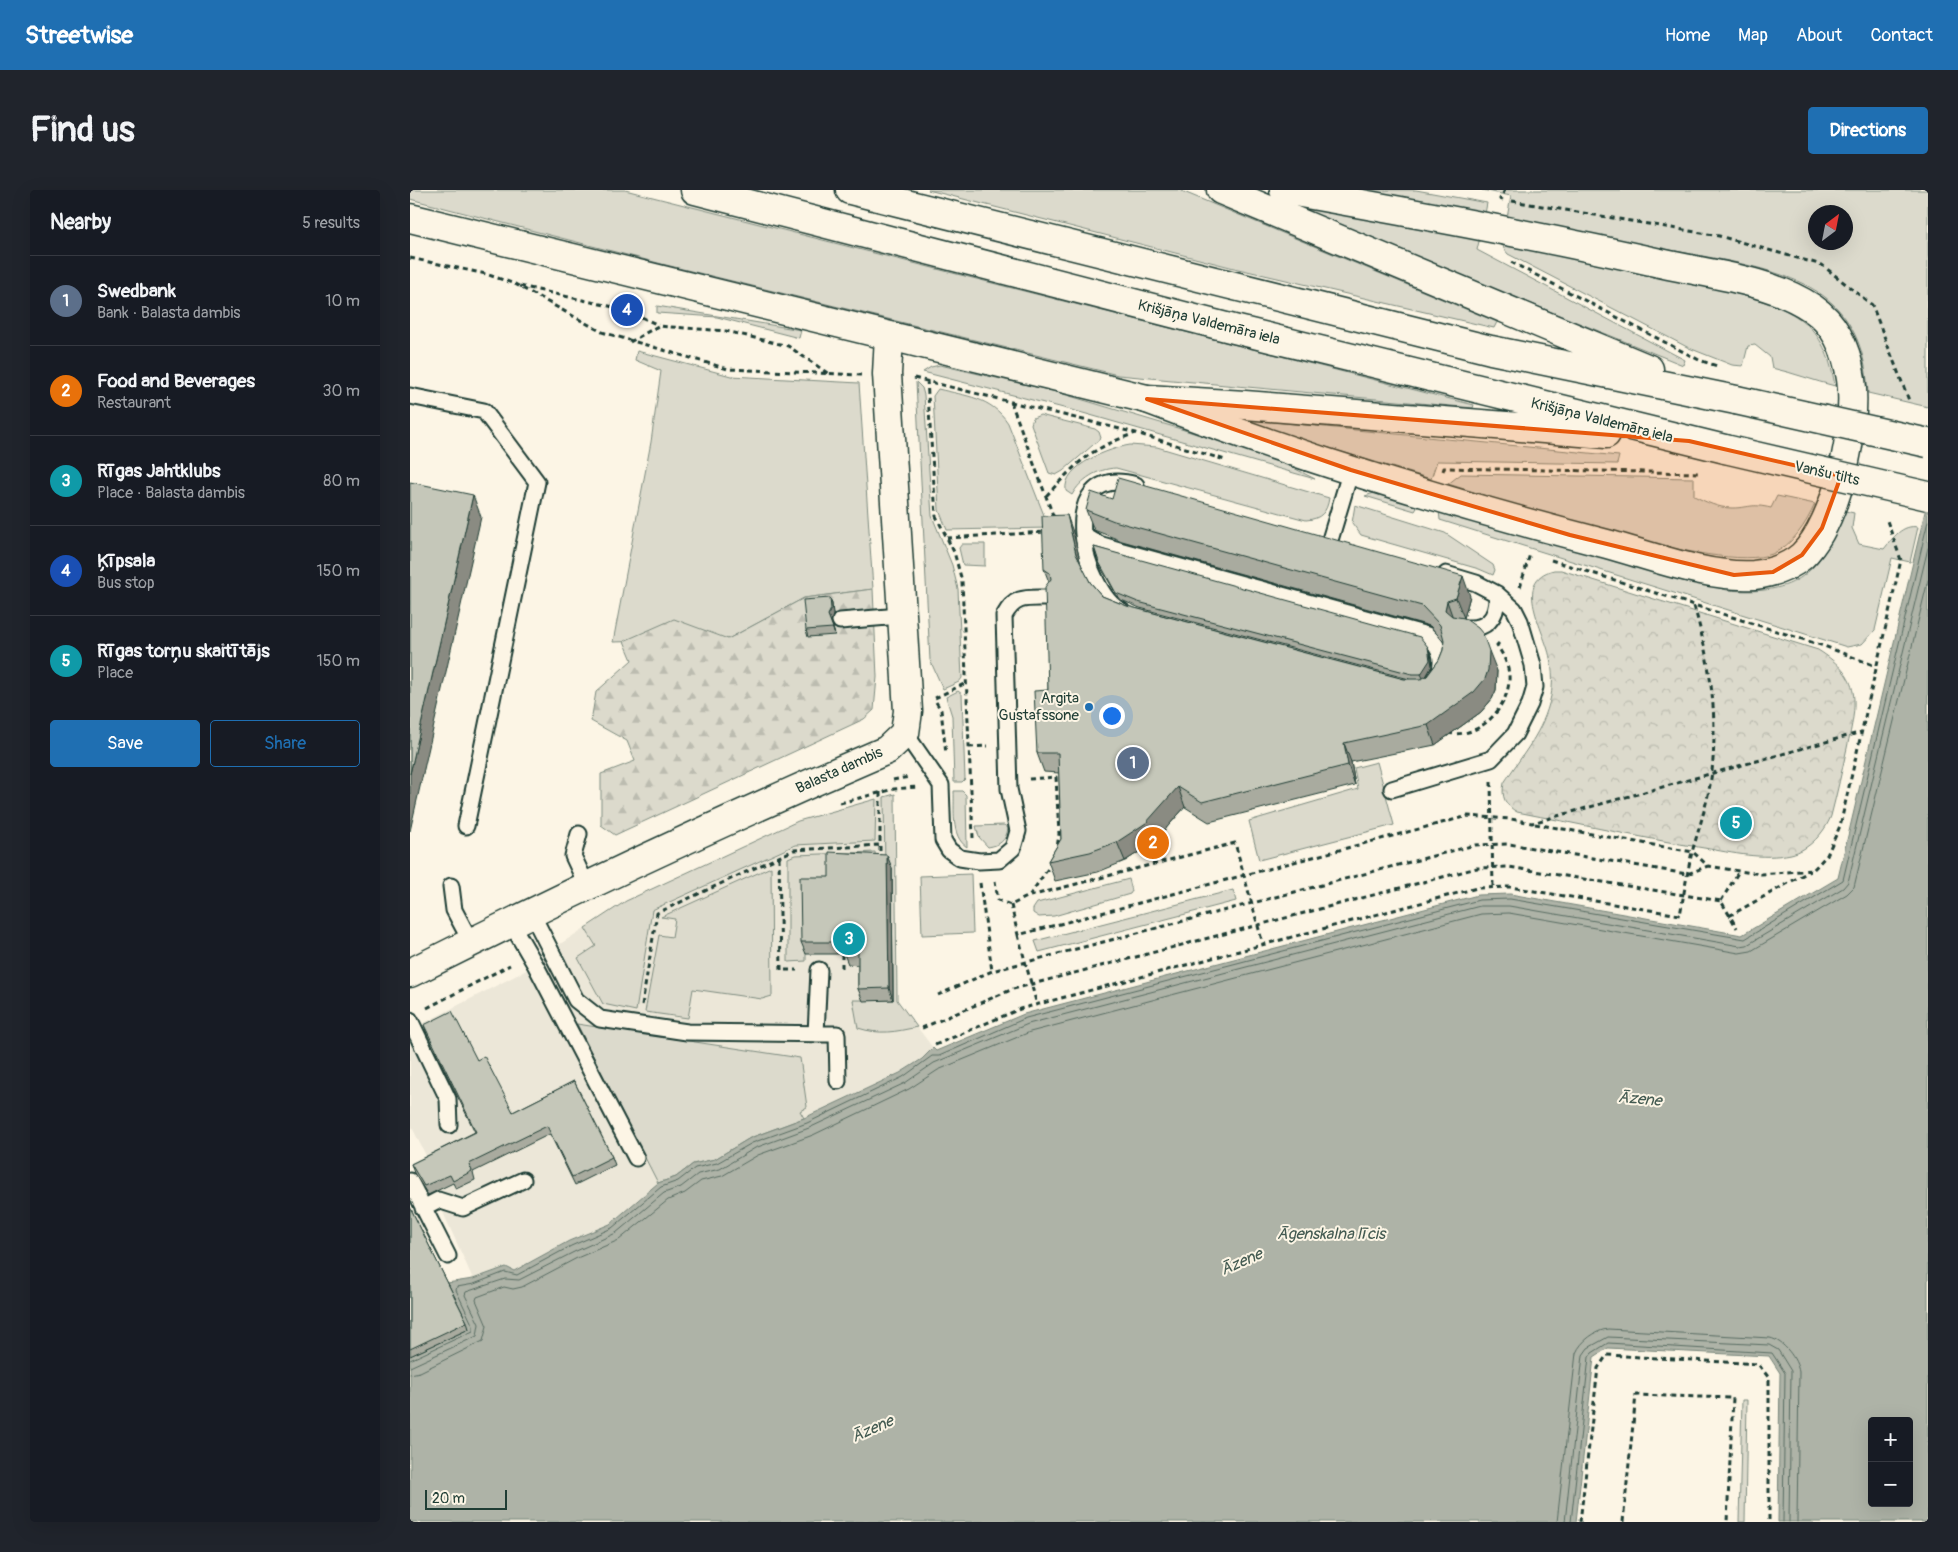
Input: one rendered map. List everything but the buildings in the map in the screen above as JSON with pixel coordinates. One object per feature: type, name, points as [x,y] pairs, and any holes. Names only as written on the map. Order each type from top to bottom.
[{"type":"main road","name":"Krišjāņa Valdemāra iela","points":[[695,190],[1234,329],[1725,449]]},
{"type":"main road","points":[[850,190],[1491,350],[1706,392],[1928,443]]},
{"type":"main road","points":[[1221,190],[1706,392]]},
{"type":"main road","points":[[410,218],[1147,399],[1240,435],[1351,470],[1570,535],[1699,568],[1734,575],[1773,572],[1790,565],[1802,555],[1822,528],[1833,504],[1842,471],[1852,395],[1848,364],[1840,339],[1828,321],[1815,310],[1794,297],[1764,286],[1493,227],[1284,190]]},
{"type":"main road","points":[[889,336],[887,374],[900,616],[908,711],[905,733]]},
{"type":"main road","points":[[1147,399],[1245,404],[1689,441]]},
{"type":"main road","name":"Vanšu tilts","points":[[1725,449],[1928,496]]},
{"type":"main road","name":"Balasta dambis","points":[[410,973],[520,917],[737,814],[887,750],[905,733]]},
{"type":"lane","points":[[410,396],[484,411],[537,482],[466,826]]},
{"type":"lane","points":[[1330,540],[1351,470]]},
{"type":"lane","points":[[1137,617],[1113,607],[1097,582],[1086,551],[1082,515],[1086,500],[1097,487],[1106,482],[1121,481],[1148,489]]},
{"type":"lane","points":[[1084,534],[1098,544],[1426,635],[1437,644],[1443,660],[1438,678],[1428,689]]},
{"type":"lane","points":[[1312,535],[1348,546]]},
{"type":"lane","points":[[1392,789],[1491,759],[1515,734],[1530,704],[1535,687],[1533,665],[1520,620],[1514,609],[1497,594],[1476,583],[1431,570]]},
{"type":"lane","points":[[1461,626],[1473,629],[1488,621],[1498,607],[1497,594]]},
{"type":"lane","points":[[905,733],[941,785],[943,840],[949,850],[960,858],[979,862],[999,860],[1013,848],[1018,831],[1009,789],[1004,616],[1010,605],[1024,598],[1049,598]]},
{"type":"lane","points":[[840,621],[900,616]]},
{"type":"lane","points":[[579,834],[573,856],[587,886]]},
{"type":"lane","points":[[451,886],[454,910],[471,942]]},
{"type":"lane","points":[[520,917],[576,1000],[600,1019],[687,1032],[837,1034],[838,1081]]},
{"type":"lane","points":[[520,917],[529,955],[636,1158]]},
{"type":"lane","points":[[816,1034],[819,970]]},
{"type":"lane","points":[[414,1016],[448,1099],[449,1125]]},
{"type":"lane","points":[[423,1208],[438,1200],[463,1208],[524,1180]]},
{"type":"lane","points":[[410,1181],[448,1256]]},
{"type":"path","points":[[1493,227],[1500,199],[1505,190]]},
{"type":"path","points":[[1491,198],[1500,199]]},
{"type":"path","points":[[410,258],[486,274],[515,284],[627,310],[658,326],[726,331],[788,346],[830,374]]},
{"type":"path","points":[[1506,259],[1699,360],[1724,368]]},
{"type":"path","points":[[515,284],[602,332],[630,342],[728,369],[830,374],[887,374],[927,380],[1136,433],[1230,461]]},
{"type":"path","points":[[630,342],[658,326]]},
{"type":"path","points":[[927,380],[936,516],[954,552],[962,581],[970,786]]},
{"type":"path","points":[[1011,402],[1056,523]]},
{"type":"path","points":[[1046,496],[1083,458],[1106,443],[1136,433]]},
{"type":"path","points":[[1444,468],[1701,473]]},
{"type":"path","points":[[1729,916],[1813,870],[1827,855],[1840,826],[1901,560],[1886,518]]},
{"type":"path","points":[[947,538],[1050,532]]},
{"type":"path","points":[[1521,551],[1539,557]]},
{"type":"path","points":[[1440,732],[1452,734],[1480,727],[1492,718],[1502,706],[1509,680],[1507,665],[1497,644],[1506,636],[1530,554]]},
{"type":"path","points":[[1548,560],[1824,646],[1876,666]]},
{"type":"path","points":[[935,1045],[1020,1009],[1477,888],[1510,887],[1680,915],[1687,874],[1712,772],[1714,730],[1713,691],[1706,649],[1694,605]]},
{"type":"path","points":[[890,780],[933,774],[944,768],[947,746],[941,710],[930,689]]},
{"type":"path","points":[[1532,823],[1862,732]]},
{"type":"path","points":[[1491,759],[1493,888]]},
{"type":"path","points":[[833,805],[894,788]]},
{"type":"path","points":[[880,792],[881,866]]},
{"type":"path","points":[[1018,934],[1468,816],[1492,817],[1532,823],[1693,852],[1708,866]]},
{"type":"path","points":[[1029,896],[1235,843],[1263,944]]},
{"type":"path","points":[[938,995],[992,972],[1025,962],[1475,845],[1509,844],[1687,874],[1708,866],[1761,874],[1813,870]]},
{"type":"path","points":[[639,1025],[657,913],[794,850],[880,845]]},
{"type":"path","points":[[779,857],[781,970],[842,970],[842,954]]},
{"type":"path","points":[[922,1028],[1014,989],[1476,868],[1509,867],[1721,901]]},
{"type":"path","points":[[1721,901],[1739,871]]},
{"type":"path","points":[[1721,901],[1736,928]]},
{"type":"path","points":[[1011,905],[1036,1005]]},
{"type":"path","points":[[414,1016],[529,955]]},
{"type":"path","points":[[1580,1522],[1598,1368],[1608,1355],[1758,1364],[1770,1378],[1769,1522]]},
{"type":"path","points":[[1623,1522],[1636,1395],[1733,1398],[1727,1522]]},
{"type":"highlighted area","points":[[1147,399],[1689,441],[1841,476],[1822,528],[1802,555],[1773,572],[1734,575],[1570,535],[1351,470]]},
{"type":"shaded area","points":[[895,794],[897,1000],[933,1048],[922,1059],[900,1073],[804,1118],[750,1138],[715,1159],[693,1164],[676,1177],[658,1183],[610,1224],[569,1241],[514,1271],[506,1267],[473,1279],[423,1168],[430,1164],[410,1123],[410,1030],[544,961],[542,956],[626,901],[798,821]]},
{"type":"green space","points":[[410,190],[625,190],[1474,405],[1473,408],[1118,375],[662,264],[410,199]]},
{"type":"green space","points":[[928,190],[1179,190],[1497,322],[1494,328],[1234,268]]},
{"type":"green space","points":[[1363,190],[1416,190],[1487,203],[1485,214]]},
{"type":"green space","points":[[1482,190],[1928,190],[1928,407],[1868,393],[1865,365],[1852,328],[1836,307],[1810,287],[1772,272],[1730,261],[1507,218],[1511,196]]},
{"type":"green space","points":[[1308,207],[1480,237],[1477,250],[1685,360],[1683,365],[1308,211]]},
{"type":"green space","points":[[1502,242],[1721,290],[1777,307],[1793,314],[1812,329],[1826,352],[1835,386],[1772,368],[1770,357],[1755,345],[1748,346],[1743,366],[1732,365],[1689,348],[1508,254]]},
{"type":"green space","points":[[657,306],[801,330],[799,338],[717,317],[657,313]]},
{"type":"green space","points":[[637,351],[731,376],[859,383],[873,589],[804,598],[728,639],[613,642],[651,442],[661,371],[635,360]]},
{"type":"green space","points":[[940,365],[1053,391],[1181,429],[1278,460],[1315,479],[1083,413],[923,372],[931,367]]},
{"type":"green space","points":[[916,382],[922,388],[924,395],[932,516],[952,565],[958,589],[962,678],[959,682],[943,689],[930,660]]},
{"type":"green space","points":[[938,389],[977,399],[1001,414],[1008,423],[1049,528],[947,530],[939,510],[933,396]]},
{"type":"green space","points":[[1040,415],[1095,429],[1099,432],[1101,438],[1063,471],[1056,475],[1049,473],[1031,424],[1033,418]]},
{"type":"green space","points":[[1244,419],[1619,456],[1617,464],[1437,461],[1431,479],[1244,422]]},
{"type":"green space","points":[[1130,445],[1157,447],[1329,498],[1328,503],[1322,514],[1316,518],[1306,520],[1116,468],[1102,470],[1090,476],[1080,484],[1072,495],[1066,491],[1067,482],[1079,466],[1100,454]]},
{"type":"green space","points":[[1461,474],[1694,478],[1694,496],[1722,507],[1759,506],[1771,508],[1777,496],[1815,504],[1798,533],[1780,550],[1772,554],[1745,558],[1662,546],[1613,534],[1448,484]]},
{"type":"green space","points":[[1377,492],[1420,503],[1415,511],[1365,496]]},
{"type":"green space","points":[[1355,505],[1445,533],[1493,565],[1495,570],[1493,575],[1479,569],[1361,535],[1352,523]]},
{"type":"green space","points":[[1439,510],[1606,558],[1727,590],[1751,591],[1772,589],[1789,584],[1803,576],[1815,565],[1826,550],[1845,511],[1854,513],[1852,528],[1859,544],[1884,549],[1894,536],[1903,530],[1918,527],[1910,562],[1892,558],[1875,630],[1862,644],[1847,647],[1440,520]]},
{"type":"green space","points":[[962,544],[985,544],[985,566],[963,565],[959,548]]},
{"type":"green space","points":[[1554,570],[1561,570],[1818,650],[1833,660],[1850,681],[1854,704],[1853,717],[1831,816],[1816,840],[1804,849],[1791,854],[1780,856],[1748,855],[1657,840],[1517,812],[1509,806],[1503,792],[1504,783],[1538,732],[1551,696],[1551,663],[1534,608],[1533,595],[1535,584],[1541,576]]},
{"type":"green space","points":[[873,589],[877,677],[874,710],[864,719],[615,835],[601,825],[601,774],[635,761],[627,741],[591,721],[596,692],[632,660],[624,641],[674,619],[728,639],[804,598]]},
{"type":"green space","points":[[958,691],[962,694],[965,779],[962,782],[954,782],[952,716],[946,697]]},
{"type":"green space","points":[[1377,762],[1394,825],[1259,860],[1249,821],[1358,789],[1354,768]]},
{"type":"green space","points":[[954,791],[962,791],[966,795],[967,847],[958,836],[954,822]]},
{"type":"green space","points":[[895,794],[897,1000],[917,1027],[881,1032],[858,1028],[853,1000],[893,1000],[892,867],[885,867],[884,797]]},
{"type":"green space","points":[[876,799],[875,841],[795,845],[652,910],[636,1011],[603,1004],[578,958],[596,946],[585,928],[626,901],[798,821]]},
{"type":"green space","points":[[1004,825],[1008,828],[1004,839],[999,844],[988,847],[979,837],[976,826]]},
{"type":"green space","points":[[875,852],[876,866],[833,889],[806,923],[806,961],[788,962],[788,858],[795,855]]},
{"type":"green space","points":[[771,867],[772,996],[762,999],[693,989],[688,1018],[645,1012],[659,935],[672,937],[675,919],[661,917]]},
{"type":"green space","points":[[971,874],[973,933],[922,935],[920,876]]},
{"type":"green space","points":[[1129,879],[1132,891],[1130,894],[1054,916],[1039,917],[1033,913],[1037,903]]},
{"type":"green space","points":[[1233,890],[1236,901],[1039,952],[1035,941]]},
{"type":"green space","points":[[577,1024],[800,1058],[807,1107],[800,1111],[804,1118],[750,1138],[715,1159],[693,1164],[676,1177],[658,1183]]},
{"type":"green space","points":[[1742,1400],[1747,1400],[1745,1522],[1739,1522]]},
{"type":"water","name":"Āgenskalna līcis","points":[[1928,499],[1928,1522],[1778,1522],[1780,1373],[1769,1356],[1608,1348],[1594,1357],[1576,1522],[410,1522],[410,1356],[469,1329],[447,1283],[473,1279],[506,1267],[514,1271],[569,1241],[610,1224],[658,1183],[676,1177],[693,1164],[715,1159],[750,1138],[804,1118],[900,1073],[922,1059],[933,1048],[936,1051],[1024,1014],[1478,895],[1510,894],[1742,935],[1838,878]]},
{"type":"place","name":"Ķīpsala","points":[[627,310]]},
{"type":"place","name":"Argita Gustafssone","points":[[1089,707]]},
{"type":"place","name":"Swedbank","points":[[1133,763]]},
{"type":"place","name":"Rīgas torņu skaitītājs","points":[[1736,823]]},
{"type":"place","name":"Food and Beverages","points":[[1153,843]]},
{"type":"place","name":"Rīgas Jahtklubs","points":[[849,939]]},
{"type":"water label","name":"Āzene","points":[[1640,1098]]},
{"type":"water label","name":"Āzene","points":[[1241,1261]]},
{"type":"water label","name":"Āzene","points":[[872,1428]]}]
